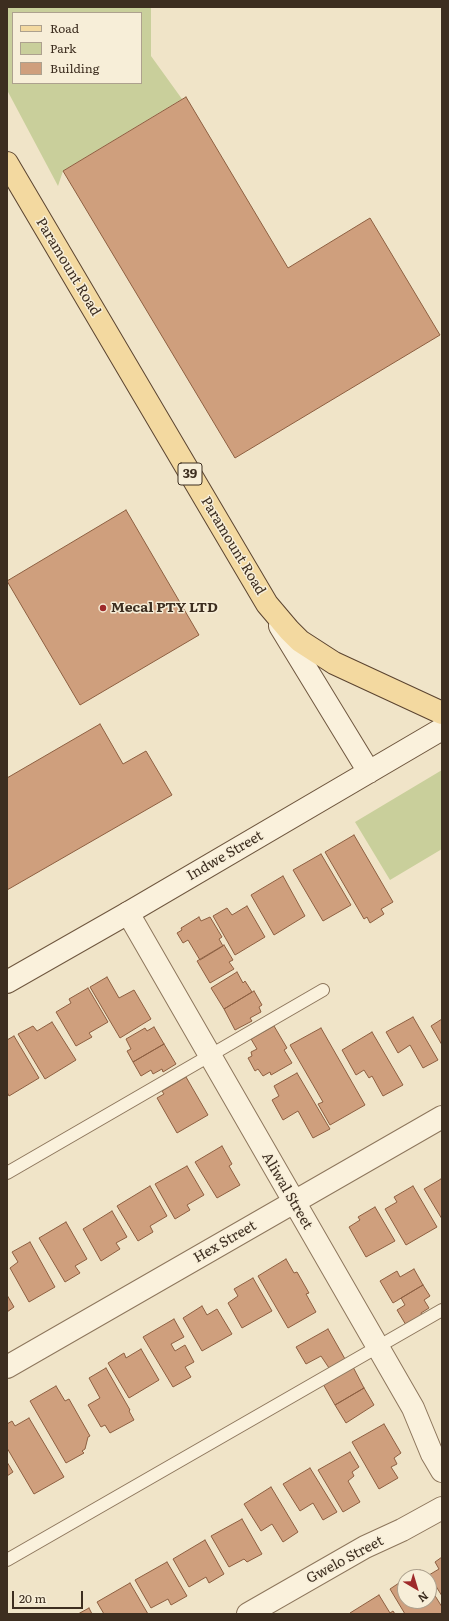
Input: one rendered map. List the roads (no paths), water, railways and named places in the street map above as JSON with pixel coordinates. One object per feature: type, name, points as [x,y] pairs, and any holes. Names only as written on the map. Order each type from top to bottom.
[{"type":"main road","name":"Paramount Road","points":[[7,163],[267,604],[300,641],[334,663],[442,713]]},
{"type":"street","points":[[267,604],[369,772]]},
{"type":"street","name":"Indwe Street","points":[[7,982],[442,729]]},
{"type":"street","name":"Aliwal Street","points":[[128,913],[413,1408],[432,1454],[442,1471]]},
{"type":"street","name":"Hex Street","points":[[7,1367],[442,1117]]},
{"type":"street","name":"Gwelo Street","points":[[248,1614],[365,1547],[402,1530],[442,1508]]},
{"type":"lane","points":[[7,1173],[210,1057],[323,990]]},
{"type":"lane","points":[[7,1560],[442,1310]]},
{"type":"place","name":"Mecal PTY LTD","points":[[103,608]]}]
